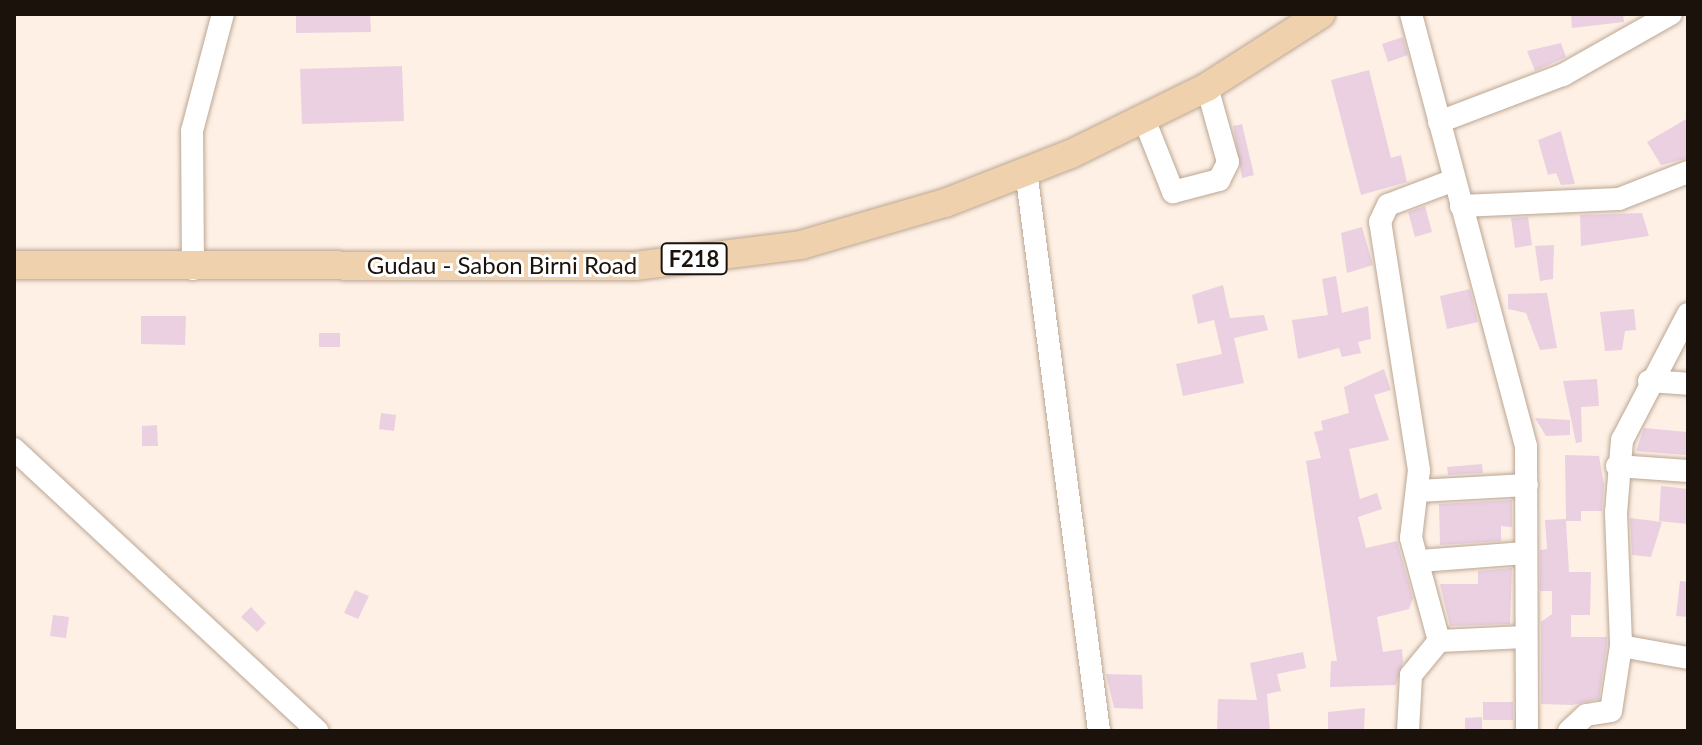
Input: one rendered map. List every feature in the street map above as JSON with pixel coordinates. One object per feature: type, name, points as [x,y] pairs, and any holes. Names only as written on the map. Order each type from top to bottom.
[{"type":"main road","name":"Gudau - Sabon Birni Road","points":[[14,265],[193,269],[635,266],[801,245],[1026,171],[1144,119],[1207,87],[1321,14]]},
{"type":"street","points":[[193,269],[192,131],[223,14]]},
{"type":"street","points":[[1411,14],[1526,447],[1527,731]]},
{"type":"street","points":[[1439,122],[1563,75],[1671,14]]},
{"type":"street","points":[[1144,119],[1173,192],[1219,180],[1228,162],[1207,87]]},
{"type":"street","points":[[1026,171],[1099,731]]},
{"type":"street","points":[[1461,206],[1619,199],[1688,172]]},
{"type":"street","points":[[1439,641],[1411,522],[1418,491],[1380,222],[1388,205],[1454,180]]},
{"type":"street","points":[[1569,731],[1586,715],[1613,721],[1621,646],[1617,466],[1649,381],[1688,314]]},
{"type":"street","points":[[1649,381],[1688,384]]},
{"type":"street","points":[[14,449],[317,731]]},
{"type":"street","points":[[1617,466],[1688,471]]},
{"type":"street","points":[[1418,491],[1527,485]]},
{"type":"street","points":[[1420,561],[1525,553]]},
{"type":"street","points":[[1408,731],[1411,675],[1439,641],[1525,637]]},
{"type":"street","points":[[1621,646],[1688,658]]},
{"type":"building","points":[[296,14],[370,14],[371,32],[296,33]]},
{"type":"building","points":[[1571,14],[1623,14],[1624,22],[1572,28]]},
{"type":"building","points":[[1403,37],[1408,55],[1388,62],[1382,44]]},
{"type":"building","points":[[1561,43],[1566,57],[1535,71],[1527,51]]},
{"type":"building","points":[[402,66],[404,121],[302,124],[300,69]]},
{"type":"building","points":[[1369,70],[1391,158],[1401,155],[1407,182],[1361,195],[1331,80]]},
{"type":"building","points":[[1688,118],[1688,158],[1661,165],[1647,142]]},
{"type":"building","points":[[1242,124],[1254,175],[1242,178],[1233,126]]},
{"type":"building","points":[[1561,131],[1575,184],[1561,185],[1556,173],[1548,175],[1538,140]]},
{"type":"building","points":[[1425,206],[1432,232],[1415,237],[1408,212]]},
{"type":"building","points":[[1642,213],[1649,236],[1581,246],[1580,215]]},
{"type":"building","points":[[1528,217],[1532,245],[1515,248],[1511,218]]},
{"type":"building","points":[[1362,227],[1373,265],[1347,273],[1341,233]]},
{"type":"building","points":[[1554,245],[1553,279],[1540,281],[1535,246]]},
{"type":"building","points":[[1336,276],[1342,313],[1368,306],[1371,339],[1358,342],[1361,353],[1342,357],[1339,348],[1298,359],[1292,320],[1328,315],[1322,279]]},
{"type":"building","points":[[1223,285],[1230,318],[1264,315],[1268,330],[1234,338],[1244,383],[1183,396],[1176,364],[1222,354],[1214,320],[1198,324],[1192,295]]},
{"type":"building","points":[[1470,289],[1478,322],[1447,329],[1440,296]]},
{"type":"building","points":[[1547,293],[1557,348],[1540,350],[1526,313],[1508,309],[1508,294]]},
{"type":"building","points":[[1634,309],[1636,330],[1625,331],[1622,350],[1605,351],[1600,312]]},
{"type":"building","points":[[141,316],[186,316],[185,345],[141,344]]},
{"type":"building","points":[[319,333],[340,333],[340,347],[319,347]]},
{"type":"building","points":[[1384,369],[1391,390],[1374,395],[1389,440],[1349,449],[1360,499],[1377,493],[1382,509],[1358,517],[1366,548],[1397,541],[1413,598],[1409,609],[1377,617],[1383,652],[1402,649],[1403,662],[1396,685],[1330,687],[1331,661],[1337,661],[1306,461],[1321,458],[1314,432],[1323,430],[1321,421],[1349,413],[1344,387]]},
{"type":"building","points":[[1597,379],[1599,406],[1581,407],[1582,442],[1576,443],[1563,381]]},
{"type":"building","points":[[381,413],[396,415],[394,431],[379,429]]},
{"type":"building","points":[[1535,418],[1570,420],[1570,435],[1546,436]]},
{"type":"building","points":[[157,425],[158,446],[142,446],[142,426]]},
{"type":"building","points":[[1644,428],[1687,432],[1686,455],[1636,451]]},
{"type":"building","points":[[1565,455],[1599,456],[1604,485],[1602,511],[1581,511],[1581,521],[1566,521],[1569,572],[1591,572],[1590,615],[1571,615],[1571,637],[1607,637],[1607,645],[1599,699],[1572,705],[1541,704],[1541,622],[1552,614],[1552,591],[1540,591],[1540,550],[1547,549],[1545,520],[1566,519]]},
{"type":"building","points":[[1482,464],[1483,473],[1448,475],[1447,467]]},
{"type":"building","points":[[1661,486],[1688,489],[1688,524],[1659,521]]},
{"type":"building","points":[[1512,500],[1512,527],[1501,526],[1501,541],[1440,545],[1439,504]]},
{"type":"building","points":[[1630,518],[1662,522],[1651,557],[1632,555]]},
{"type":"building","points":[[1512,568],[1510,624],[1450,626],[1440,584],[1478,584],[1478,571]]},
{"type":"building","points":[[1680,581],[1688,582],[1688,617],[1676,616]]},
{"type":"building","points":[[355,590],[369,596],[358,619],[344,613]]},
{"type":"building","points":[[251,607],[266,623],[257,632],[241,617]]},
{"type":"building","points":[[53,615],[69,617],[66,638],[50,636]]},
{"type":"building","points":[[1303,652],[1306,668],[1277,674],[1281,691],[1267,694],[1270,731],[1217,731],[1218,699],[1257,700],[1250,663]]},
{"type":"building","points":[[1106,674],[1142,675],[1143,709],[1114,708]]},
{"type":"building","points":[[1483,702],[1513,702],[1513,720],[1483,720]]},
{"type":"building","points":[[1365,708],[1364,731],[1328,731],[1328,712]]},
{"type":"building","points":[[1482,717],[1482,731],[1465,731],[1465,718]]}]
